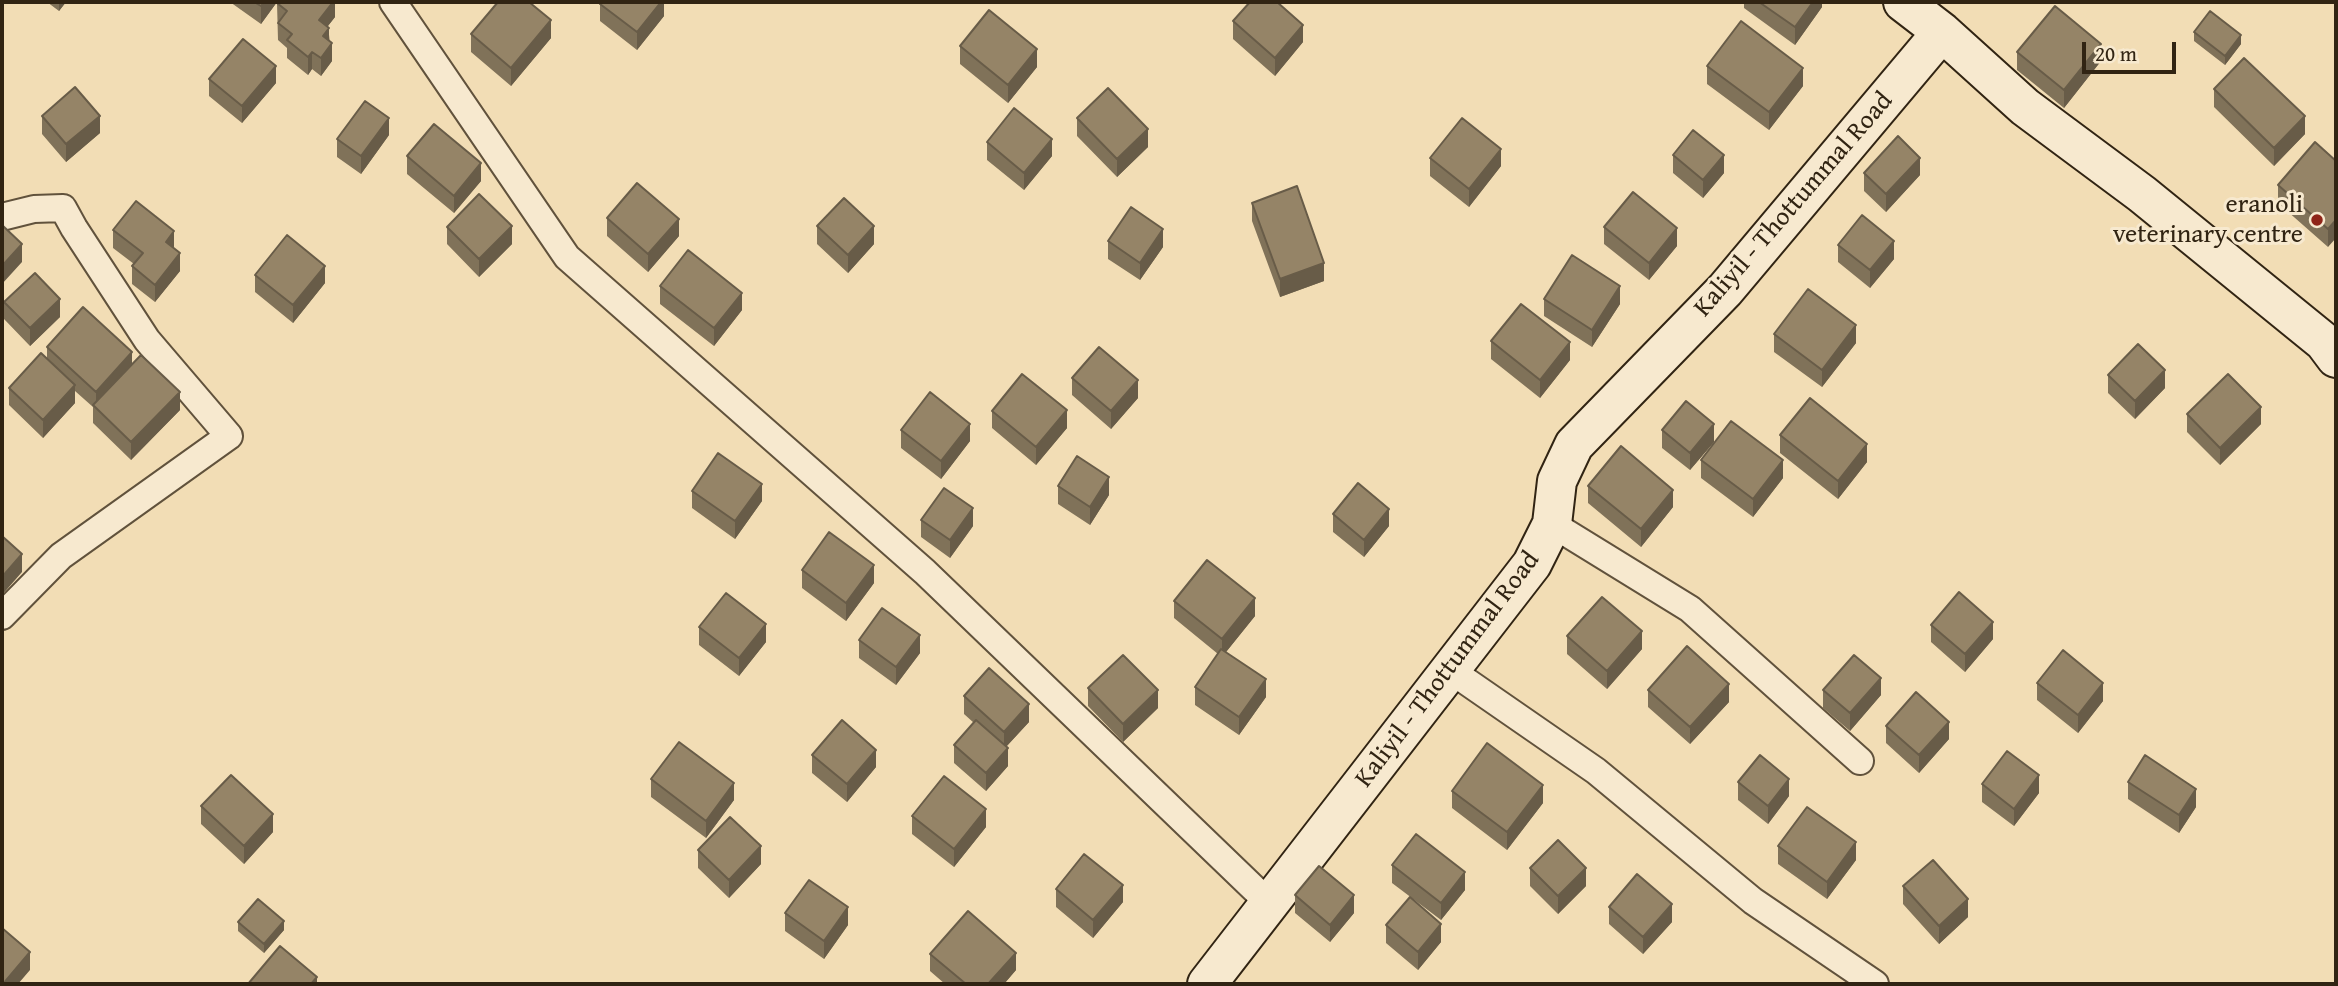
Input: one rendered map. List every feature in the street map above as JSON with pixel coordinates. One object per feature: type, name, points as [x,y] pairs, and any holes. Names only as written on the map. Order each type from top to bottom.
[{"type":"main road","points":[[1903,2],[1942,32],[2025,107],[2142,194],[2324,342],[2336,358]]},
{"type":"main road","name":"Kaliyil - Thottummal Road","points":[[1207,984],[1532,564],[1552,524],[1557,481],[1574,445],[1725,290],[1942,32]]},
{"type":"street","points":[[393,2],[567,257],[925,572],[1270,904]]},
{"type":"street","points":[[2,217],[34,209],[63,208],[147,340],[229,436],[61,556],[2,616]]},
{"type":"street","points":[[1552,524],[1690,609],[1860,761]]},
{"type":"street","points":[[1450,670],[1597,771],[1752,901],[1875,984]]},
{"type":"building","points":[[278,2],[333,2],[319,20],[329,28],[323,36],[332,43],[321,58],[312,52],[308,57],[287,40],[292,34],[278,23],[287,11]]},
{"type":"building","points":[[498,2],[529,2],[551,20],[511,68],[471,34]]},
{"type":"building","points":[[661,2],[637,32],[600,4]]},
{"type":"building","points":[[1250,2],[1277,2],[1303,25],[1275,58],[1233,21]]},
{"type":"building","points":[[1759,2],[1813,2],[1795,27]]},
{"type":"building","points":[[2055,6],[2101,44],[2064,90],[2017,52]]},
{"type":"building","points":[[989,10],[1037,49],[1008,85],[960,46]]},
{"type":"building","points":[[2210,11],[2241,35],[2225,56],[2194,32]]},
{"type":"building","points":[[1741,21],[1803,68],[1769,112],[1707,66]]},
{"type":"building","points":[[243,39],[276,66],[242,106],[209,79]]},
{"type":"building","points":[[2244,58],[2305,116],[2274,148],[2214,89]]},
{"type":"building","points":[[75,87],[100,116],[66,144],[42,116]]},
{"type":"building","points":[[1108,88],[1148,129],[1117,159],[1077,118]]},
{"type":"building","points":[[365,101],[389,118],[361,156],[337,139]]},
{"type":"building","points":[[1014,108],[1052,139],[1024,173],[987,142]]},
{"type":"building","points":[[1462,118],[1501,149],[1469,189],[1430,158]]},
{"type":"building","points":[[434,124],[481,163],[454,196],[407,156]]},
{"type":"building","points":[[1693,130],[1724,155],[1703,180],[1673,155]]},
{"type":"building","points":[[1898,136],[1920,158],[1886,194],[1864,173]]},
{"type":"building","name":"eranoli veterinary centre","points":[[2315,142],[2336,161],[2336,220],[2328,229],[2278,185]]},
{"type":"building","points":[[637,183],[679,219],[648,254],[607,218]]},
{"type":"building","points":[[1297,186],[1324,263],[1280,279],[1252,203]]},
{"type":"building","points":[[1633,192],[1677,228],[1649,263],[1604,227]]},
{"type":"building","points":[[479,194],[512,226],[479,259],[447,227]]},
{"type":"building","points":[[844,198],[874,226],[848,255],[817,226]]},
{"type":"building","points":[[136,201],[174,231],[166,242],[180,253],[155,285],[132,266],[143,253],[113,230]]},
{"type":"building","points":[[1131,207],[1163,229],[1140,263],[1108,241]]},
{"type":"building","points":[[1862,215],[1894,241],[1870,270],[1838,245]]},
{"type":"building","points":[[2,225],[22,244],[2,266]]},
{"type":"building","points":[[287,235],[325,266],[293,305],[255,275]]},
{"type":"building","points":[[688,250],[742,293],[714,328],[660,286]]},
{"type":"building","points":[[1572,255],[1620,286],[1592,330],[1544,299]]},
{"type":"building","points":[[35,273],[60,299],[30,328],[4,302]]},
{"type":"building","points":[[1808,289],[1856,325],[1822,370],[1774,334]]},
{"type":"building","points":[[1521,304],[1570,342],[1540,380],[1491,341]]},
{"type":"building","points":[[83,307],[132,352],[96,392],[47,347]]},
{"type":"building","points":[[2138,344],[2165,370],[2135,401],[2108,375]]},
{"type":"building","points":[[1099,347],[1138,380],[1111,411],[1072,378]]},
{"type":"building","points":[[41,353],[75,385],[43,420],[9,388]]},
{"type":"building","points":[[141,355],[180,392],[131,442],[93,405]]},
{"type":"building","points":[[1022,374],[1067,410],[1036,447],[992,411]]},
{"type":"building","points":[[2228,374],[2261,407],[2220,448],[2187,414]]},
{"type":"building","points":[[930,392],[970,424],[941,461],[901,430]]},
{"type":"building","points":[[1810,398],[1867,444],[1838,481],[1780,435]]},
{"type":"building","points":[[1686,401],[1714,424],[1690,453],[1662,430]]},
{"type":"building","points":[[1731,421],[1783,460],[1753,499],[1701,460]]},
{"type":"building","points":[[1621,446],[1673,490],[1641,529],[1588,486]]},
{"type":"building","points":[[718,453],[762,484],[735,521],[692,491]]},
{"type":"building","points":[[1077,456],[1109,477],[1090,507],[1058,486]]},
{"type":"building","points":[[1358,483],[1389,509],[1364,540],[1333,514]]},
{"type":"building","points":[[944,488],[973,508],[950,540],[921,520]]},
{"type":"building","points":[[829,532],[874,565],[846,603],[802,570]]},
{"type":"building","points":[[2,536],[22,554],[2,577]]},
{"type":"building","points":[[1207,560],[1255,598],[1222,639],[1174,601]]},
{"type":"building","points":[[1959,592],[1993,622],[1965,654],[1931,625]]},
{"type":"building","points":[[726,593],[766,624],[739,658],[699,627]]},
{"type":"building","points":[[1602,597],[1642,631],[1607,671],[1567,636]]},
{"type":"building","points":[[882,608],[920,635],[896,667],[859,640]]},
{"type":"building","points":[[1687,646],[1729,684],[1690,727],[1648,690]]},
{"type":"building","points":[[1221,649],[1266,679],[1239,717],[1195,687]]},
{"type":"building","points":[[2063,650],[2103,683],[2078,715],[2037,683]]},
{"type":"building","points":[[1123,655],[1158,690],[1123,724],[1088,688]]},
{"type":"building","points":[[1854,655],[1881,678],[1850,713],[1823,690]]},
{"type":"building","points":[[989,668],[1029,704],[1004,732],[964,696]]},
{"type":"building","points":[[1916,692],[1949,722],[1919,755],[1886,726]]},
{"type":"building","points":[[842,720],[876,750],[847,784],[812,755]]},
{"type":"building","points":[[976,720],[1008,748],[986,773],[954,745]]},
{"type":"building","points":[[679,742],[734,783],[706,821],[651,779]]},
{"type":"building","points":[[1487,743],[1543,785],[1507,832],[1452,791]]},
{"type":"building","points":[[2007,751],[2039,775],[2014,809],[1982,784]]},
{"type":"building","points":[[1760,755],[1789,779],[1768,806],[1738,782]]},
{"type":"building","points":[[2145,755],[2196,789],[2179,815],[2128,782]]},
{"type":"building","points":[[231,775],[273,814],[244,846],[201,806]]},
{"type":"building","points":[[944,776],[986,809],[954,849],[912,816]]},
{"type":"building","points":[[1807,807],[1856,842],[1827,882],[1778,846]]},
{"type":"building","points":[[730,817],[761,846],[729,880],[698,850]]},
{"type":"building","points":[[1416,834],[1465,872],[1441,903],[1392,865]]},
{"type":"building","points":[[1558,840],[1586,868],[1558,896],[1530,868]]},
{"type":"building","points":[[1084,854],[1123,885],[1093,920],[1056,889]]},
{"type":"building","points":[[1933,860],[1968,899],[1939,926],[1903,886]]},
{"type":"building","points":[[1319,866],[1354,895],[1330,925],[1295,895]]},
{"type":"building","points":[[1637,874],[1672,904],[1643,937],[1609,907]]},
{"type":"building","points":[[809,880],[848,907],[824,941],[785,913]]},
{"type":"building","points":[[1410,897],[1441,924],[1418,952],[1386,925]]},
{"type":"building","points":[[258,899],[284,921],[264,944],[238,922]]},
{"type":"building","points":[[968,911],[1016,953],[988,984],[966,984],[930,954]]},
{"type":"building","points":[[2,928],[30,952],[3,984],[2,984]]},
{"type":"building","points":[[280,946],[317,977],[311,984],[248,984]]},
{"type":"place","name":"eranoli veterinary centre","points":[[2317,220]]}]
